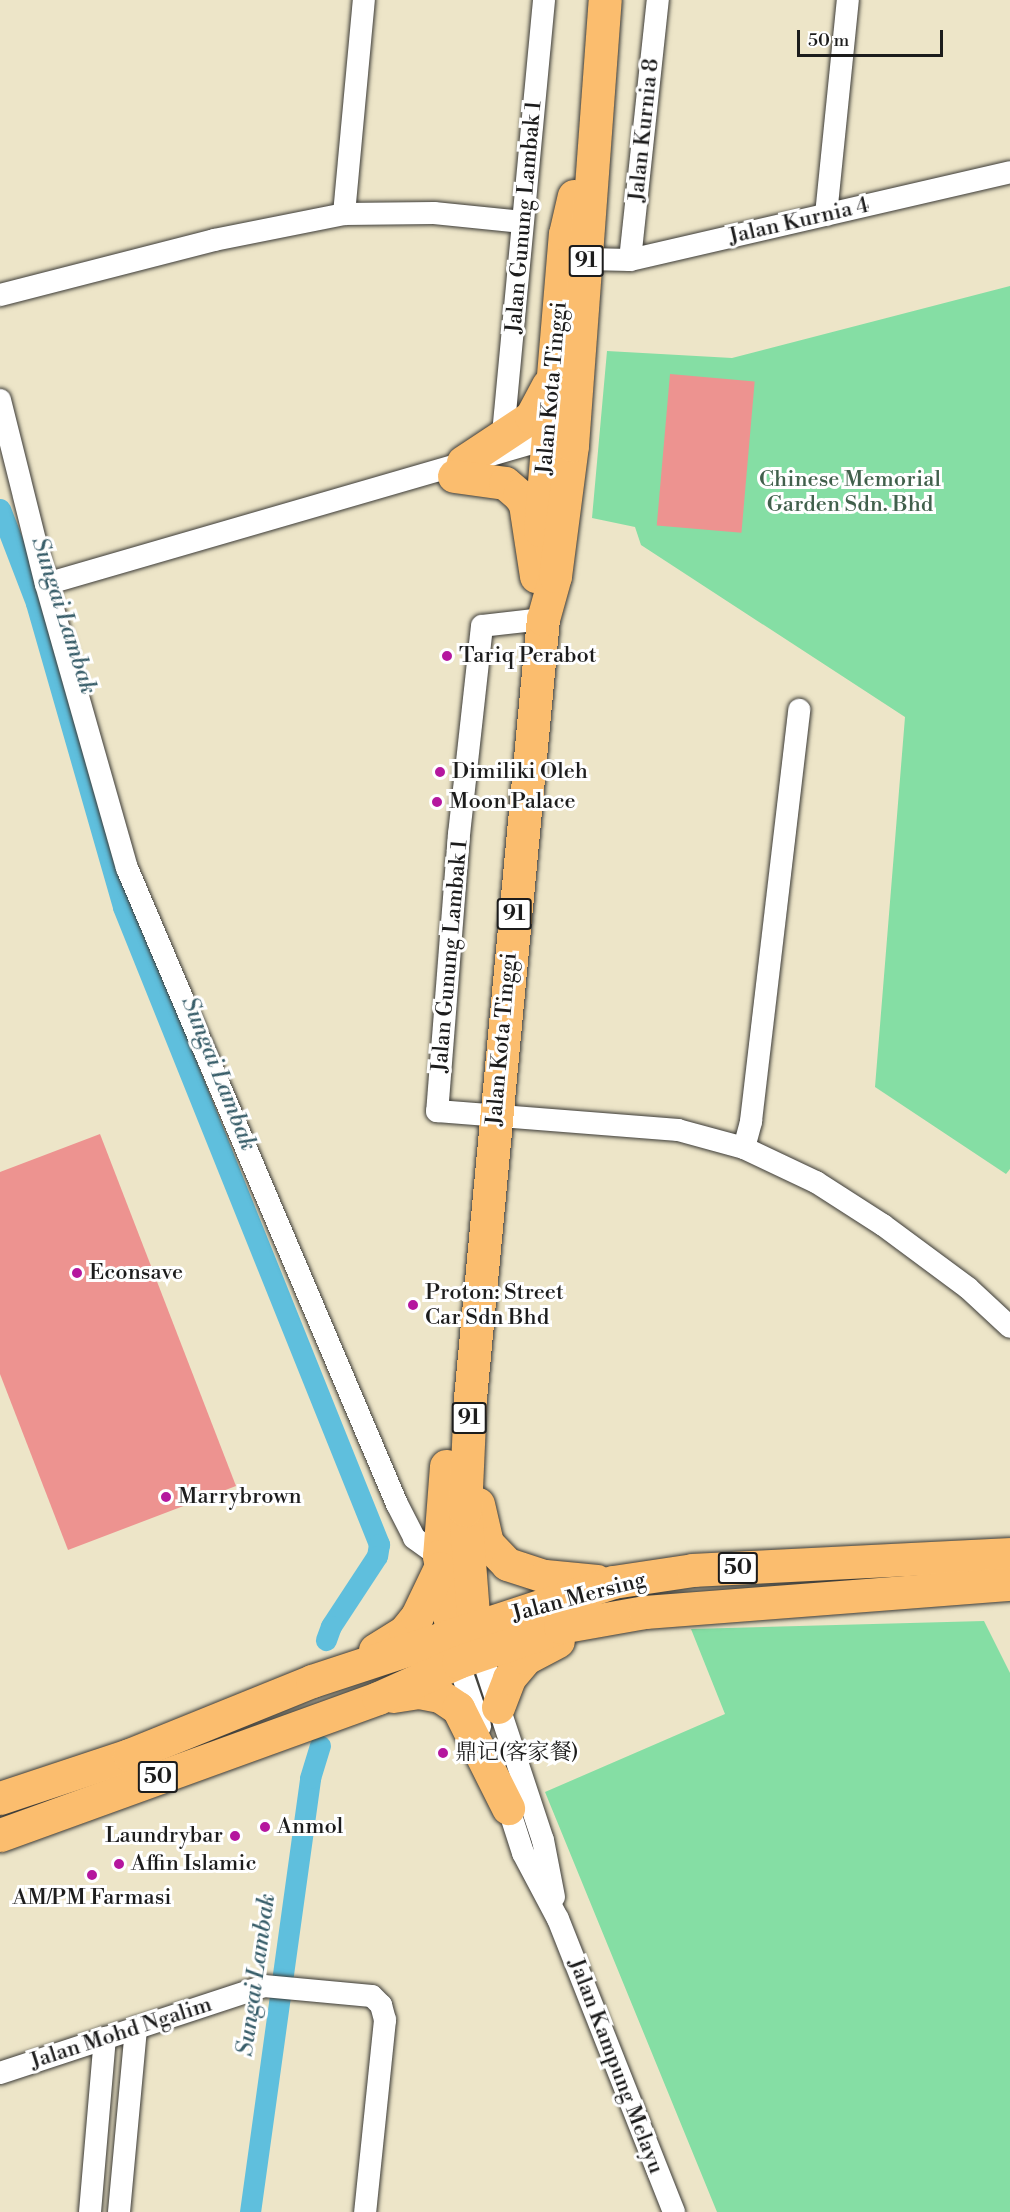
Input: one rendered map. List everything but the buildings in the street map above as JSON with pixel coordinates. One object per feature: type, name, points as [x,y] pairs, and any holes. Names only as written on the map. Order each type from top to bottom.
[{"type":"highway","name":"Jalan Kota Tinggi","points":[[543,619],[536,576],[559,445],[586,259],[605,0]]},
{"type":"highway","name":"Jalan Kota Tinggi","points":[[466,1644],[465,1510],[470,1398],[543,619],[555,576],[559,445],[554,367],[565,234],[598,89]]},
{"type":"highway","points":[[458,469],[503,434],[531,417],[540,407],[554,367]]},
{"type":"highway","points":[[458,469],[505,483],[519,495],[525,504],[536,576]]},
{"type":"highway","name":"Jalan Kota Tinggi","points":[[466,1644],[439,1562],[456,1357],[487,1209]]},
{"type":"highway","points":[[470,1398],[478,1506],[487,1543],[507,1564],[536,1573],[613,1582]]},
{"type":"highway","name":"Jalan Mersing","points":[[0,1835],[378,1698],[466,1644],[613,1582],[693,1570],[1010,1554]]},
{"type":"highway","points":[[331,1676],[405,1631],[417,1616],[439,1562]]},
{"type":"highway","name":"Jalan Mersing","points":[[0,1798],[129,1755],[331,1676],[466,1644],[645,1612],[1010,1584]]},
{"type":"highway","points":[[498,1707],[509,1678],[526,1658],[553,1643],[607,1628],[645,1612]]},
{"type":"highway","points":[[378,1698],[419,1692],[440,1696],[458,1708],[508,1808]]},
{"type":"street","points":[[344,214],[364,0]]},
{"type":"street","name":"Jalan Gunung Lambak 1","points":[[503,434],[544,0]]},
{"type":"street","name":"Jalan Kurnia 8","points":[[630,260],[658,0]]},
{"type":"street","points":[[826,214],[848,0]]},
{"type":"street","name":"Jalan Kurnia 4","points":[[586,259],[630,260],[1010,170]]},
{"type":"street","points":[[0,295],[214,240],[344,214],[434,213],[523,222]]},
{"type":"street","points":[[0,400],[46,584],[127,868],[161,955],[397,1504],[414,1538],[439,1562]]},
{"type":"street","points":[[46,584],[418,478],[559,445]]},
{"type":"street","name":"Jalan Gunung Lambak 1","points":[[495,1113],[437,1111],[459,834],[482,626],[543,619]]},
{"type":"street","points":[[744,1148],[751,1121],[799,710]]},
{"type":"street","points":[[495,1113],[678,1130],[744,1148],[816,1182],[883,1225],[968,1288],[1010,1327]]},
{"type":"street","name":"Jalan Kampung Melayu","points":[[466,1644],[498,1707],[543,1840],[558,1919]]},
{"type":"street","name":"Jalan Kampung Melayu","points":[[466,1644],[508,1808],[523,1853],[558,1919],[674,2212]]},
{"type":"street","name":"Jalan Mohd Ngalim","points":[[0,2073],[264,1986],[372,1996],[381,2005],[385,2020],[365,2212]]},
{"type":"street","points":[[119,2212],[136,2028]]},
{"type":"street","points":[[90,2212],[105,2038]]},
{"type":"green space","name":"Chinese Memorial Garden Sdn. Bhd","points":[[1010,286],[1010,1169],[1006,1174],[875,1087],[905,717],[641,545],[635,527],[592,518],[607,351],[732,358]]},
{"type":"green space","points":[[984,1621],[1010,1673],[1010,2212],[717,2212],[545,1792],[725,1714],[691,1629]]},
{"type":"waterway","name":"Sungai Lambak","points":[[0,509],[36,603],[123,907],[379,1544],[377,1556],[331,1626],[326,1640]]},
{"type":"waterway","name":"Sungai Lambak","points":[[250,2212],[310,1778],[320,1746]]},
{"type":"place","name":"Tariq Perabot","points":[[447,656]]},
{"type":"place","name":"Dimiliki Oleh","points":[[440,772]]},
{"type":"place","name":"Moon Palace","points":[[437,802]]},
{"type":"place","name":"Econsave","points":[[77,1273]]},
{"type":"place","name":"Proton: Street Car Sdn Bhd","points":[[413,1305]]},
{"type":"place","name":"Marrybrown","points":[[166,1497]]},
{"type":"place","name":"鼎记(客家餐)","points":[[443,1753]]},
{"type":"place","name":"Anmol","points":[[265,1827]]},
{"type":"place","name":"Laundrybar","points":[[235,1836]]},
{"type":"place","name":"Affin Islamic","points":[[119,1864]]},
{"type":"place","name":"AM/PM Farmasi","points":[[92,1875]]}]
